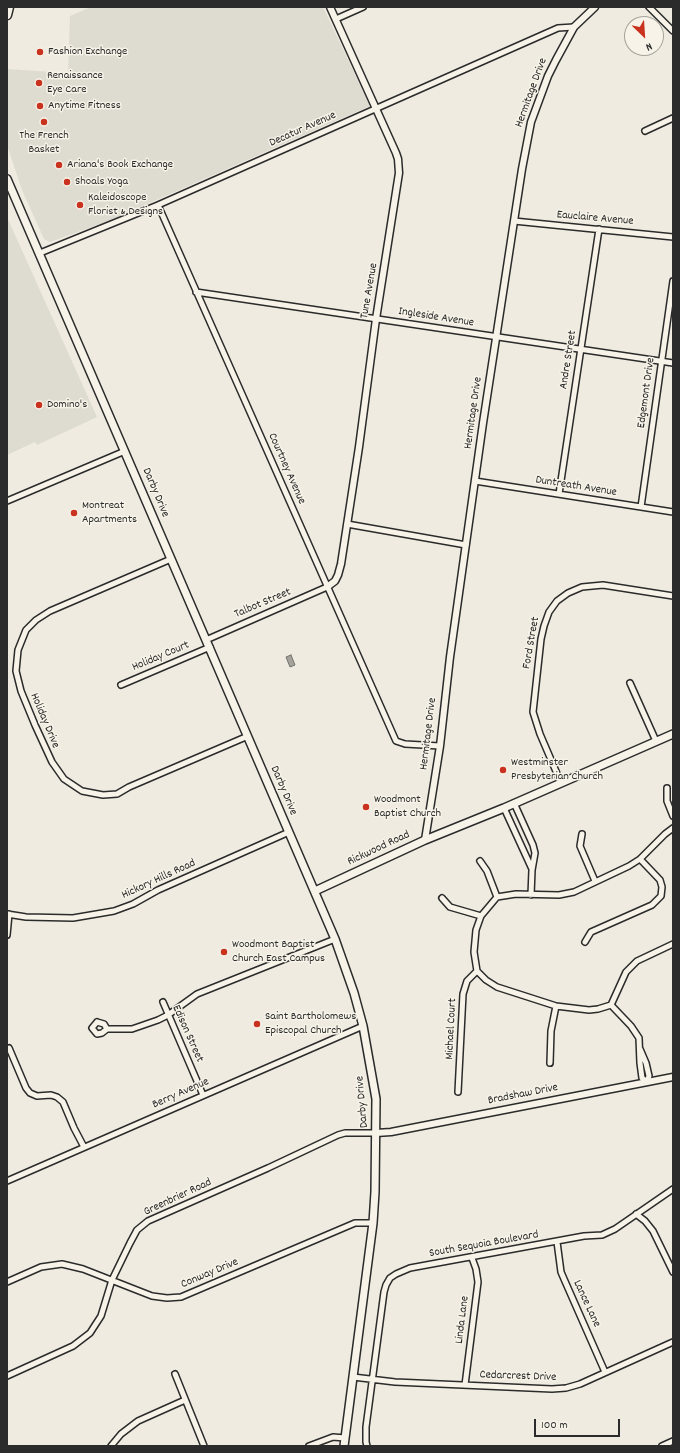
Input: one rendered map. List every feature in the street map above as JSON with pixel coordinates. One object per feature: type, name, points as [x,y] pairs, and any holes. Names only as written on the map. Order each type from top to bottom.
[{"type":"highway","points":[[7,15],[9,7]]},
{"type":"main road","name":"Darby Drive","points":[[7,179],[315,891],[335,939],[354,992],[363,1026],[376,1099],[375,1192],[373,1223],[344,1446]]},
{"type":"main road","name":"Rickwood Road","points":[[315,891],[425,840],[504,808],[673,734]]},
{"type":"street","name":"Tune Avenue","points":[[328,587],[335,581],[338,575],[347,524],[376,319],[399,174],[396,153],[330,7]]},
{"type":"street","points":[[336,19],[363,7]]},
{"type":"street","name":"Hermitage Drive","points":[[425,840],[440,746],[450,657],[496,337],[531,122],[548,76],[574,27],[595,7]]},
{"type":"street","points":[[649,7],[673,32]]},
{"type":"street","name":"Decatur Avenue","points":[[40,253],[158,205],[558,28],[574,27]]},
{"type":"street","points":[[645,130],[673,118]]},
{"type":"street","name":"Courtney Avenue","points":[[158,205],[396,741],[405,744],[440,746]]},
{"type":"street","name":"Eauclaire Avenue","points":[[514,222],[673,237]]},
{"type":"street","name":"Andre Street","points":[[559,494],[599,229]]},
{"type":"street","name":"Edgemont Drive","points":[[641,507],[673,281]]},
{"type":"street","name":"Ingleside Avenue","points":[[196,292],[673,363]]},
{"type":"street","points":[[7,502],[125,450]]},
{"type":"street","name":"Duntreath Avenue","points":[[475,481],[673,512]]},
{"type":"street","points":[[347,524],[466,544]]},
{"type":"street","name":"Holiday Drive","points":[[171,559],[50,611],[36,620],[26,630],[18,650],[16,671],[21,692],[37,730],[52,762],[64,779],[82,791],[95,795],[117,794],[129,787],[248,736]]},
{"type":"street","name":"Ford Street","points":[[561,783],[540,734],[533,712],[541,639],[549,612],[557,601],[568,593],[582,587],[603,585],[673,596]]},
{"type":"street","name":"Talbot Street","points":[[206,640],[328,587]]},
{"type":"street","name":"Holiday Court","points":[[121,685],[210,647]]},
{"type":"street","points":[[630,683],[656,741]]},
{"type":"street","points":[[667,788],[667,801],[673,816]]},
{"type":"street","points":[[514,803],[533,845],[534,853],[531,895]]},
{"type":"street","points":[[504,808],[532,870]]},
{"type":"street","points":[[673,828],[640,859],[629,866],[574,892],[559,895],[516,894],[497,897],[481,916],[476,930],[474,952],[477,971],[486,980],[497,987],[556,1006],[589,1010],[611,1005],[626,972],[637,961],[673,944]]},
{"type":"street","name":"Hickory Hills Road","points":[[8,914],[26,917],[74,918],[114,911],[133,904],[158,890],[289,832]]},
{"type":"street","points":[[582,834],[580,846],[595,881]]},
{"type":"street","points":[[585,942],[592,932],[652,905],[661,896],[662,887],[660,880],[640,859]]},
{"type":"street","points":[[480,861],[487,871],[497,897]]},
{"type":"street","points":[[442,898],[450,907],[481,916]]},
{"type":"street","points":[[7,935],[8,914]]},
{"type":"street","points":[[106,1029],[132,1029],[158,1020],[168,1015],[197,994],[335,939]]},
{"type":"street","name":"Michael Court","points":[[458,1092],[464,994],[467,981],[477,971]]},
{"type":"street","name":"Edison Street","points":[[163,1002],[203,1095]]},
{"type":"street","points":[[611,1005],[639,1038],[640,1049],[646,1063],[649,1076],[647,1082]]},
{"type":"street","points":[[550,1063],[551,1031],[556,1006]]},
{"type":"street","name":"Berry Avenue","points":[[7,1181],[363,1026]]},
{"type":"street","points":[[9,1048],[26,1088],[30,1093],[37,1096],[51,1095],[57,1097],[63,1102],[84,1148]]},
{"type":"street","name":"Bradshaw Drive","points":[[376,1133],[391,1132],[673,1077]]},
{"type":"street","name":"Greenbrier Road","points":[[7,1376],[74,1346],[85,1338],[94,1327],[100,1316],[112,1280],[130,1242],[137,1230],[154,1218],[268,1168],[338,1135],[345,1133],[376,1133]]},
{"type":"street","name":"South Sequoia Boulevard","points":[[367,1446],[366,1427],[372,1379],[384,1292],[390,1278],[410,1268],[602,1234],[614,1229],[673,1189]]},
{"type":"street","points":[[636,1214],[645,1221],[653,1231],[673,1272]]},
{"type":"street","name":"Conway Drive","points":[[7,1282],[41,1267],[62,1264],[76,1266],[152,1296],[167,1298],[181,1297],[355,1223],[373,1223]]},
{"type":"street","name":"Lance Lane","points":[[557,1242],[561,1272],[605,1372]]},
{"type":"street","name":"Linda Lane","points":[[465,1385],[478,1282],[472,1258]]},
{"type":"street","name":"Cedarcrest Drive","points":[[353,1377],[395,1382],[552,1389],[566,1388],[580,1384],[673,1342]]},
{"type":"street","points":[[175,1374],[204,1446]]},
{"type":"street","points":[[111,1446],[121,1434],[138,1421],[186,1400]]},
{"type":"street","points":[[309,1446],[333,1437],[345,1438]]},
{"type":"street","points":[[662,1446],[673,1441]]},
{"type":"shaded area","points":[[91,7],[323,7],[370,106],[111,220],[50,242],[44,239],[22,190],[7,145],[7,69],[68,73],[70,16]]},
{"type":"shaded area","points":[[7,217],[97,417],[37,445],[35,442],[7,455]]},
{"type":"shaded area","points":[[291,655],[295,665],[290,667],[286,657]]},
{"type":"place","name":"Fashion Exchange","points":[[40,52]]},
{"type":"place","name":"Renaissance Eye Care","points":[[39,83]]},
{"type":"place","name":"Anytime Fitness","points":[[40,106]]},
{"type":"place","name":"The French Basket","points":[[44,122]]},
{"type":"place","name":"Ariana's Book Exchange","points":[[59,165]]},
{"type":"place","name":"Shoals Yoga","points":[[67,182]]},
{"type":"place","name":"Kaleidoscope Florist & Designs","points":[[80,205]]},
{"type":"place","name":"Domino's","points":[[39,405]]},
{"type":"place","name":"Montreat Apartments","points":[[74,513]]},
{"type":"place","name":"Westminster Presbyterian Church","points":[[503,770]]},
{"type":"place","name":"Woodmont Baptist Church","points":[[366,807]]},
{"type":"place","name":"Woodmont Baptist Church East Campus","points":[[224,952]]},
{"type":"place","name":"Saint Bartholomews Episcopal Church","points":[[257,1024]]}]
